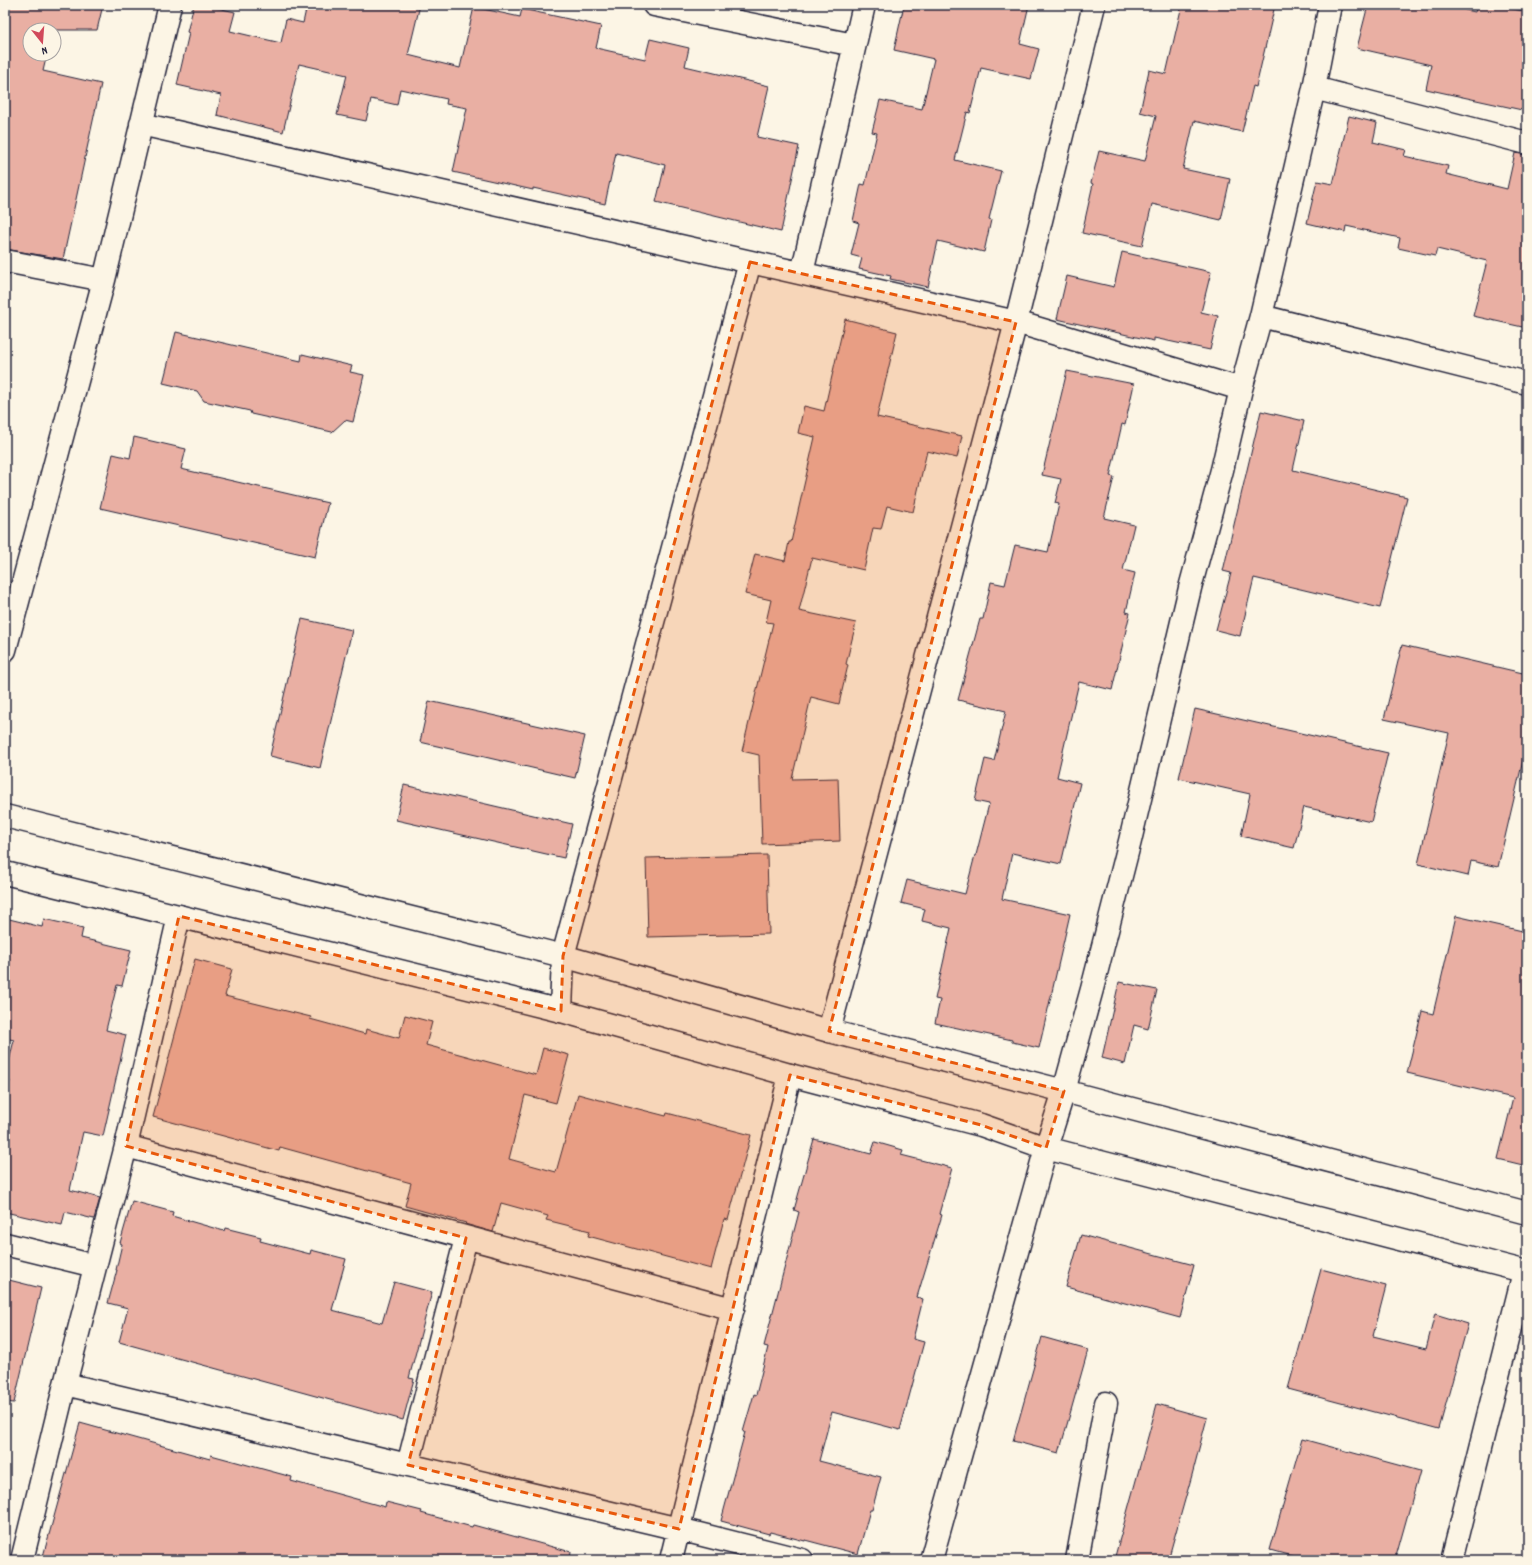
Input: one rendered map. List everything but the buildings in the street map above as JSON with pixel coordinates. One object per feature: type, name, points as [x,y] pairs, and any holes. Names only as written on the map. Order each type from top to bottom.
[{"type":"street","points":[[5,650],[104,280],[170,5]]},
{"type":"street","points":[[654,5],[854,45]]},
{"type":"street","points":[[802,273],[864,5]]},
{"type":"street","points":[[828,1031],[1016,322],[1094,5]]},
{"type":"street","points":[[931,1560],[1046,1148],[1064,1091],[1130,841],[1190,588],[1261,316],[1314,88],[1330,5]]},
{"type":"street","points":[[1314,88],[1527,143]]},
{"type":"street","points":[[141,124],[1016,322],[1241,389]]},
{"type":"street","points":[[5,261],[104,280]]},
{"type":"street","points":[[561,1011],[563,956],[750,262]]},
{"type":"street","points":[[1261,316],[1527,383]]},
{"type":"street","points":[[5,816],[563,956],[828,1031],[1064,1091],[1527,1213]]},
{"type":"street","points":[[5,873],[561,1011],[790,1076],[981,1125],[1046,1148],[1526,1272],[1452,1560]]},
{"type":"street","points":[[22,1560],[126,1146],[179,916]]},
{"type":"street","points":[[671,1560],[790,1076]]},
{"type":"street","points":[[126,1146],[733,1309]]},
{"type":"street","points":[[408,1465],[466,1238]]},
{"type":"street","points":[[5,1244],[95,1266]]},
{"type":"street","points":[[65,1384],[679,1529],[802,1560]]},
{"type":"street","points":[[1077,1560],[1106,1403]]},
{"type":"highlighted area","points":[[750,262],[1016,322],[829,1031],[1064,1091],[1046,1148],[981,1125],[790,1075],[679,1529],[408,1465],[466,1238],[126,1146],[179,916],[561,1011],[563,956]]}]
